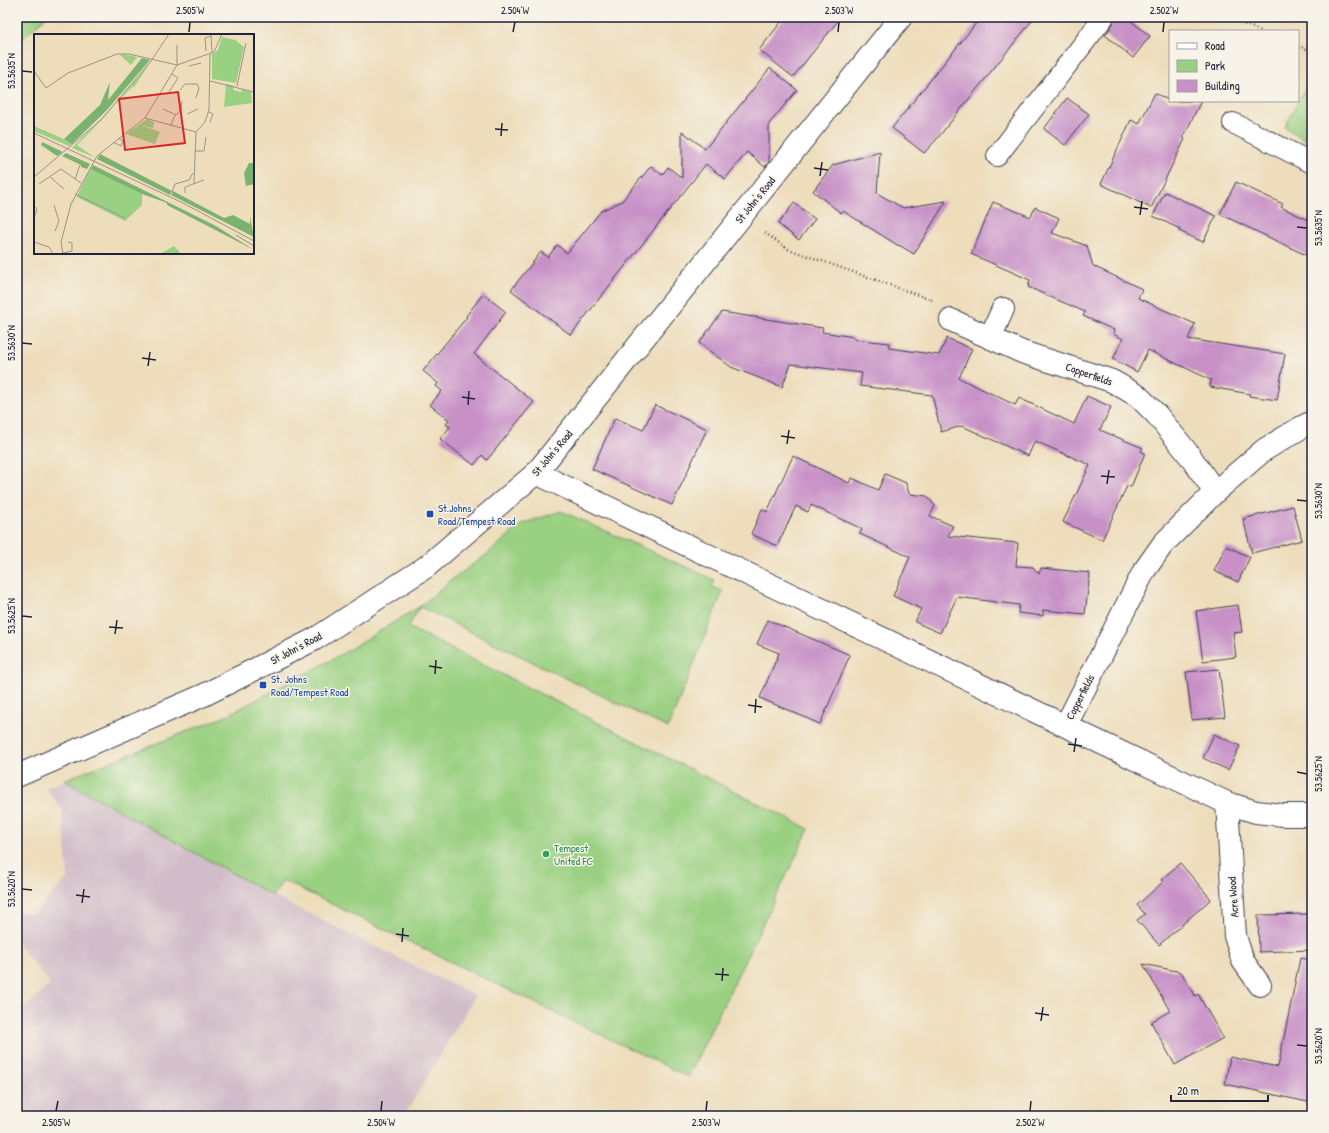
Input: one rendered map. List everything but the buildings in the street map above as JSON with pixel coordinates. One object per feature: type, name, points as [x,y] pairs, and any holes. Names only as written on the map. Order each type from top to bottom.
[{"type":"street","name":"St John's Road","points":[[17,776],[204,696],[315,639],[426,567],[536,473],[901,17]]},
{"type":"street","points":[[990,338],[1003,309]]},
{"type":"street","name":"Copperfields","points":[[951,320],[1022,352],[1112,381],[1138,396],[1157,415],[1190,456],[1215,492]]},
{"type":"street","name":"Copperfields","points":[[1066,726],[1144,571],[1163,544],[1215,492],[1264,450],[1312,422]]},
{"type":"street","points":[[536,473],[1227,803],[1256,812],[1284,815],[1312,815]]},
{"type":"street","name":"Acre Wood","points":[[1227,803],[1235,936],[1243,961],[1260,985]]},
{"type":"lane","points":[[997,156],[1104,17]]},
{"type":"lane","points":[[1233,123],[1312,163]]},
{"type":"path","points":[[1226,17],[1258,30]]},
{"type":"path","points":[[1299,46],[1312,52]]},
{"type":"path","points":[[742,216],[788,249],[924,296],[947,306],[951,320]]},
{"type":"shaded area","points":[[64,780],[273,896],[475,996],[404,1116],[30,1116],[17,1109],[17,1015],[50,984],[17,942],[17,911],[33,914],[68,878],[62,809],[46,788]]},
{"type":"green space","points":[[17,17],[46,17],[17,43]]},
{"type":"green space","points":[[1312,76],[1312,144],[1285,127]]},
{"type":"green space","name":"Tempest United FC","points":[[561,511],[715,580],[712,587],[723,591],[668,728],[420,607],[408,627],[809,829],[688,1077],[282,880],[273,896],[64,780],[224,717],[337,657],[419,607],[450,581],[486,555],[522,524]]},
{"type":"place","name":"St.Johns Road/Tempest Road","points":[[430,514]]},
{"type":"place","name":"St. Johns Road/Tempest Road","points":[[263,685]]},
{"type":"place","name":"Tempest United FC","points":[[546,854]]}]
